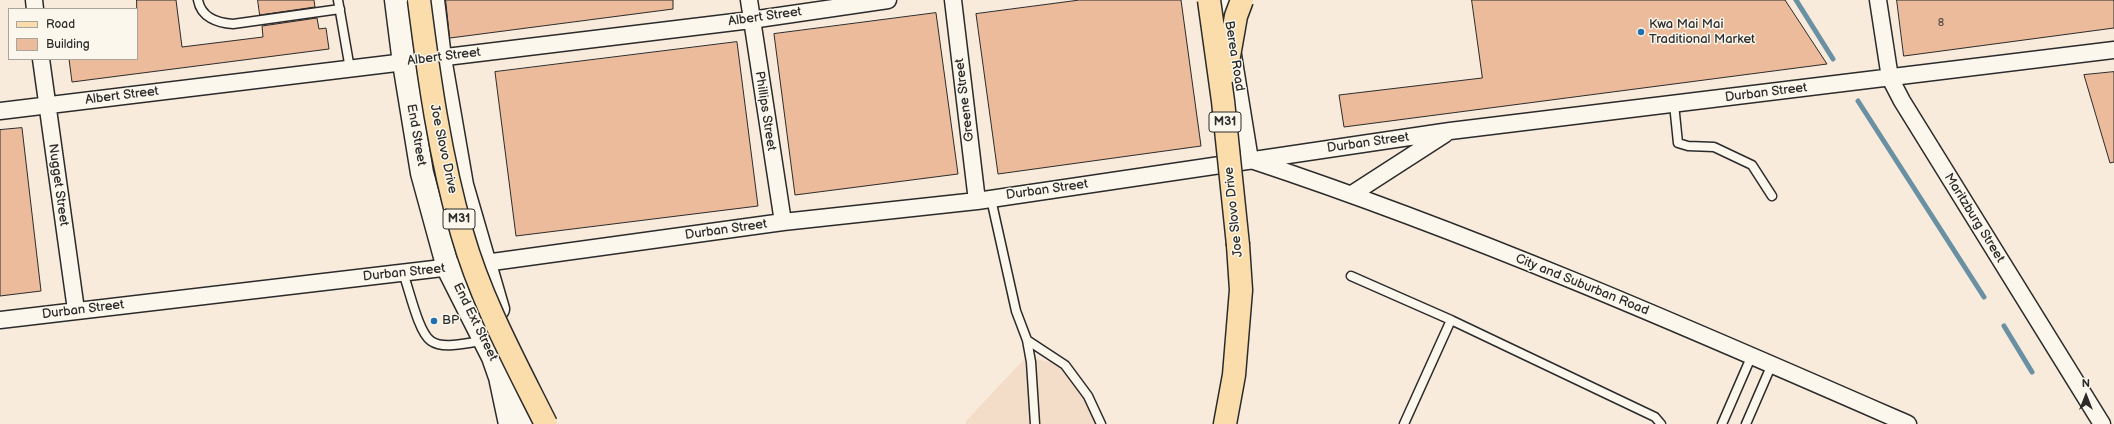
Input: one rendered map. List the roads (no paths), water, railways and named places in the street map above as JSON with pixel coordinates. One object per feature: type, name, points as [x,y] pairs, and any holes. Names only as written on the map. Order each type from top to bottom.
[{"type":"main road","points":[[408,0],[434,61]]},
{"type":"main road","name":"Joe Slovo Drive","points":[[419,0],[434,61],[442,154],[462,234],[500,331],[545,424]]},
{"type":"main road","name":"Joe Slovo Drive","points":[[1209,0],[1223,101],[1238,245],[1241,290],[1234,375],[1225,424]]},
{"type":"main road","points":[[1223,101],[1230,46],[1236,16],[1242,0]]},
{"type":"main road","points":[[524,401],[545,424]]},
{"type":"street","name":"End Street","points":[[396,0],[404,63],[422,173],[448,268]]},
{"type":"street","points":[[433,0],[434,61],[462,185],[485,263]]},
{"type":"street","name":"Phillips Street","points":[[749,0],[783,222]]},
{"type":"street","name":"Albert Street","points":[[0,111],[350,69],[434,61],[751,20],[888,0]]},
{"type":"street","name":"Greene Street","points":[[953,0],[984,200]]},
{"type":"street","name":"Berea Road","points":[[1224,0],[1250,160]]},
{"type":"street","name":"Maritzburg Street","points":[[1878,0],[1890,78],[1913,120],[2102,424]]},
{"type":"street","name":"Durban Street","points":[[0,320],[403,272],[448,268],[783,222],[984,200],[1450,130],[2114,50]]},
{"type":"street","name":"Nugget Street","points":[[41,60],[76,310]]},
{"type":"street","name":"Durban Street","points":[[1352,194],[1450,130]]},
{"type":"street","name":"City and Suburban Road","points":[[1250,160],[1352,194],[1612,296],[1752,355],[1908,424]]},
{"type":"street","name":"End Ext Street","points":[[485,263],[524,401],[528,424]]},
{"type":"street","name":"End Ext Street","points":[[448,268],[485,341],[500,377],[510,424]]},
{"type":"lane","points":[[198,0],[202,11],[209,18],[220,23],[233,24],[340,9]]},
{"type":"lane","points":[[338,0],[350,69]]},
{"type":"lane","points":[[1674,104],[1678,143],[1688,146],[1714,147],[1752,165],[1772,196]]},
{"type":"lane","points":[[984,200],[1016,311],[1027,340],[1031,362],[1035,424]]},
{"type":"lane","points":[[403,272],[424,334],[432,342],[447,345],[485,341]]},
{"type":"lane","points":[[1351,276],[1451,320],[1655,417],[1661,424]]},
{"type":"lane","points":[[1404,424],[1451,320]]},
{"type":"lane","points":[[1027,340],[1065,366],[1088,396],[1101,424]]},
{"type":"lane","points":[[1722,424],[1752,355]]},
{"type":"lane","points":[[1746,424],[1772,364]]},
{"type":"waterway","points":[[1796,0],[1833,59]]},
{"type":"waterway","points":[[1858,101],[1984,297]]},
{"type":"waterway","points":[[2004,326],[2032,372]]},
{"type":"place","name":"Kwa Mai Mai Traditional Market","points":[[1641,32]]},
{"type":"place","name":"BP","points":[[434,321]]}]
